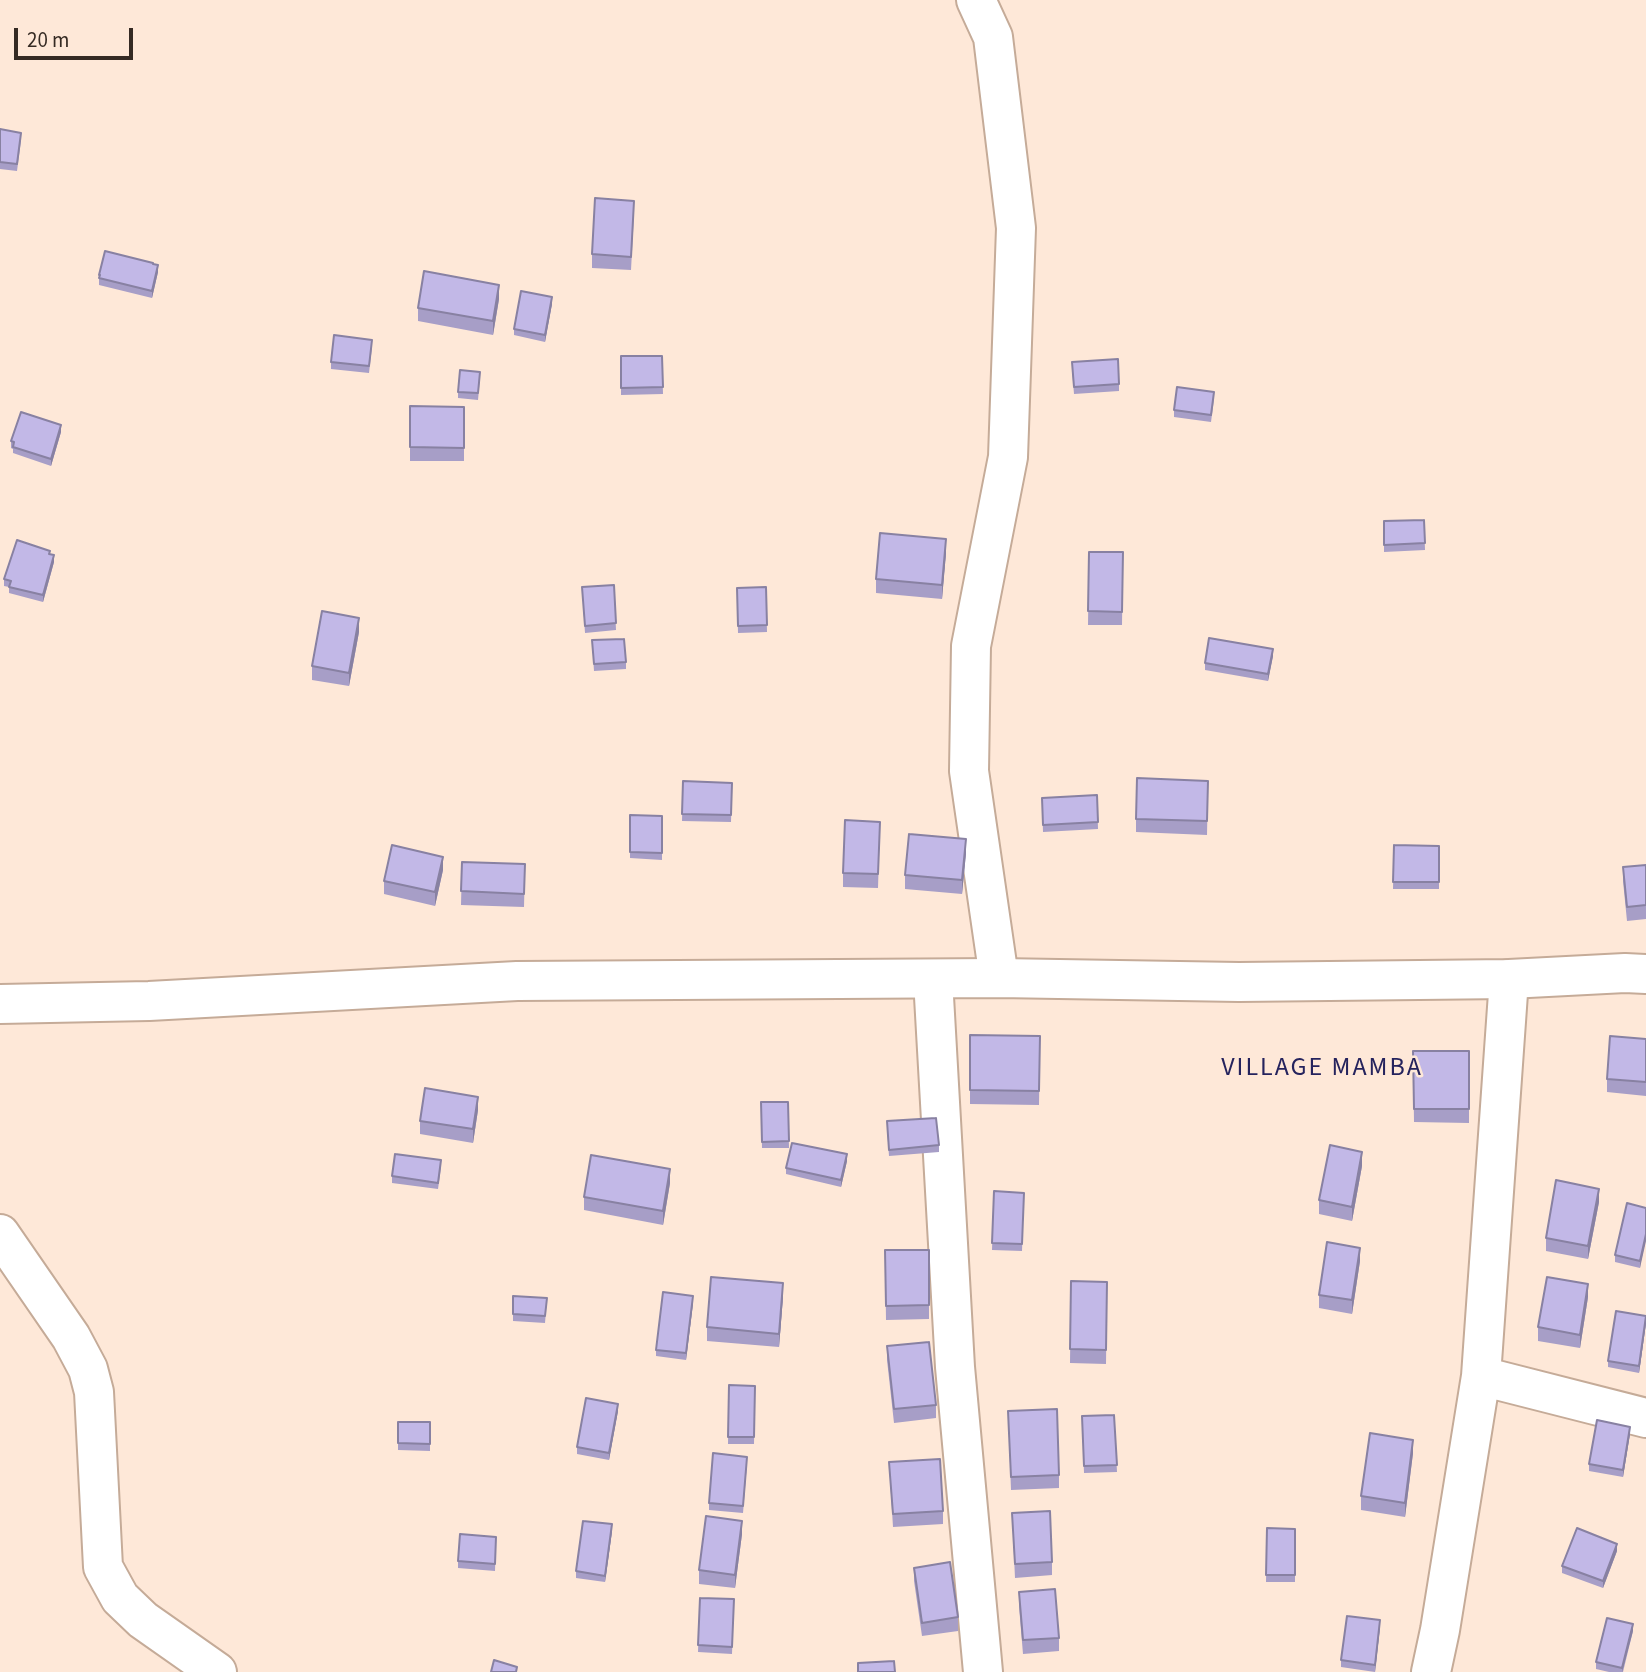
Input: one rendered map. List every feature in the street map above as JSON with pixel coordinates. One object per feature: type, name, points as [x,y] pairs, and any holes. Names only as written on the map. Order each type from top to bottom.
[{"type":"street","points":[[976,0],[993,37],[1016,228],[1008,457],[971,646],[969,771],[999,978]]},
{"type":"street","points":[[0,1004],[149,1001],[517,981],[999,978],[1239,982],[1508,979],[1646,974]]},
{"type":"street","points":[[933,979],[955,1367],[983,1672]]},
{"type":"street","points":[[1431,1672],[1482,1376],[1508,979]]},
{"type":"street","points":[[0,1234],[71,1337],[88,1369],[94,1392],[103,1567],[120,1598],[143,1620],[217,1672]]},
{"type":"street","points":[[1482,1376],[1646,1418]]},
{"type":"building","points":[[0,129],[21,133],[17,164],[0,162]]},
{"type":"building","points":[[595,198],[634,201],[631,257],[592,254]]},
{"type":"building","points":[[105,251],[158,265],[152,291],[99,278]]},
{"type":"building","points":[[424,271],[499,285],[493,321],[418,308]]},
{"type":"building","points":[[521,291],[552,297],[545,335],[514,329]]},
{"type":"building","points":[[334,335],[372,340],[369,366],[331,362]]},
{"type":"building","points":[[621,356],[662,356],[663,387],[621,388]]},
{"type":"building","points":[[1118,359],[1119,384],[1074,387],[1072,362]]},
{"type":"building","points":[[460,370],[480,372],[478,393],[458,392]]},
{"type":"building","points":[[1177,387],[1214,392],[1211,415],[1174,410]]},
{"type":"building","points":[[410,406],[464,407],[464,448],[410,447]]},
{"type":"building","points":[[21,412],[61,425],[51,459],[13,447],[14,442],[11,441]]},
{"type":"building","points":[[1424,520],[1425,543],[1384,545],[1384,521]]},
{"type":"building","points":[[880,533],[946,539],[942,585],[876,579]]},
{"type":"building","points":[[17,540],[50,551],[49,554],[54,555],[43,595],[9,587],[11,581],[4,579]]},
{"type":"building","points":[[1089,552],[1123,552],[1122,612],[1088,611]]},
{"type":"building","points":[[614,585],[616,623],[585,626],[582,587]]},
{"type":"building","points":[[766,587],[767,625],[738,626],[737,588]]},
{"type":"building","points":[[322,611],[359,618],[349,673],[312,666]]},
{"type":"building","points":[[1209,638],[1273,649],[1268,674],[1205,663]]},
{"type":"building","points":[[624,639],[626,662],[594,664],[592,640]]},
{"type":"building","points":[[1137,778],[1208,781],[1207,821],[1136,819]]},
{"type":"building","points":[[683,781],[732,783],[731,815],[682,814]]},
{"type":"building","points":[[1097,795],[1098,822],[1043,825],[1042,798]]},
{"type":"building","points":[[630,815],[662,816],[662,853],[630,852]]},
{"type":"building","points":[[845,820],[880,822],[878,874],[843,873]]},
{"type":"building","points":[[909,834],[966,839],[962,880],[905,875]]},
{"type":"building","points":[[392,845],[443,857],[435,892],[384,881]]},
{"type":"building","points":[[1394,845],[1439,846],[1439,882],[1393,882]]},
{"type":"building","points":[[462,862],[525,864],[524,894],[461,891]]},
{"type":"building","points":[[1646,865],[1646,905],[1627,907],[1623,867]]},
{"type":"building","points":[[970,1035],[1040,1036],[1039,1091],[970,1090]]},
{"type":"building","points":[[1610,1036],[1646,1039],[1646,1082],[1607,1079]]},
{"type":"building","points":[[1413,1051],[1469,1051],[1469,1109],[1414,1109]]},
{"type":"building","points":[[425,1088],[478,1097],[473,1129],[420,1121]]},
{"type":"building","points":[[761,1102],[788,1102],[789,1141],[762,1142]]},
{"type":"building","points":[[936,1118],[939,1145],[889,1150],[887,1121]]},
{"type":"building","points":[[792,1143],[847,1154],[841,1180],[786,1168]]},
{"type":"building","points":[[1330,1145],[1362,1152],[1352,1207],[1319,1200]]},
{"type":"building","points":[[395,1154],[441,1160],[438,1183],[392,1176]]},
{"type":"building","points":[[591,1155],[670,1169],[663,1211],[584,1197]]},
{"type":"building","points":[[1556,1180],[1599,1189],[1588,1246],[1546,1238]]},
{"type":"building","points":[[994,1191],[1024,1193],[1022,1244],[992,1243]]},
{"type":"building","points":[[1627,1203],[1646,1208],[1646,1234],[1640,1261],[1615,1255]]},
{"type":"building","points":[[1327,1242],[1360,1248],[1352,1300],[1319,1295]]},
{"type":"building","points":[[885,1250],[929,1250],[929,1305],[886,1306]]},
{"type":"building","points":[[711,1277],[783,1283],[779,1334],[707,1327]]},
{"type":"building","points":[[1547,1277],[1588,1284],[1580,1335],[1538,1327]]},
{"type":"building","points":[[1071,1281],[1107,1282],[1106,1350],[1070,1349]]},
{"type":"building","points":[[663,1292],[693,1296],[686,1353],[656,1350]]},
{"type":"building","points":[[513,1296],[547,1298],[545,1316],[513,1314]]},
{"type":"building","points":[[1616,1311],[1646,1316],[1639,1366],[1608,1361]]},
{"type":"building","points":[[929,1342],[936,1405],[894,1409],[887,1346]]},
{"type":"building","points":[[729,1385],[755,1386],[754,1437],[728,1437]]},
{"type":"building","points":[[586,1398],[618,1404],[609,1453],[577,1447]]},
{"type":"building","points":[[1057,1409],[1059,1475],[1011,1477],[1008,1411]]},
{"type":"building","points":[[1114,1415],[1117,1465],[1084,1466],[1082,1416]]},
{"type":"building","points":[[1597,1420],[1630,1427],[1623,1470],[1589,1464]]},
{"type":"building","points":[[398,1422],[430,1422],[430,1444],[398,1443]]},
{"type":"building","points":[[1370,1433],[1413,1440],[1405,1503],[1361,1496]]},
{"type":"building","points":[[713,1453],[747,1457],[743,1506],[709,1503]]},
{"type":"building","points":[[940,1459],[943,1511],[893,1514],[889,1462]]},
{"type":"building","points":[[1050,1511],[1052,1562],[1015,1564],[1012,1513]]},
{"type":"building","points":[[706,1516],[742,1521],[735,1575],[699,1570]]},
{"type":"building","points":[[583,1521],[612,1524],[605,1576],[576,1571]]},
{"type":"building","points":[[1267,1528],[1295,1529],[1295,1575],[1266,1575]]},
{"type":"building","points":[[1577,1528],[1617,1544],[1603,1581],[1562,1566]]},
{"type":"building","points":[[460,1534],[496,1537],[495,1564],[458,1561]]},
{"type":"building","points":[[950,1562],[958,1617],[922,1623],[914,1568]]},
{"type":"building","points":[[1055,1589],[1059,1638],[1023,1640],[1019,1592]]},
{"type":"building","points":[[700,1598],[734,1599],[732,1647],[698,1645]]},
{"type":"building","points":[[1347,1616],[1380,1620],[1375,1665],[1341,1660]]},
{"type":"building","points":[[1607,1618],[1633,1624],[1622,1668],[1596,1662]]},
{"type":"building","points":[[494,1660],[517,1667],[516,1672],[491,1672]]},
{"type":"building","points":[[894,1661],[895,1672],[858,1672],[858,1663]]},
{"type":"district","name":"VILLAGE MAMBA","points":[[1322,1069]]}]
